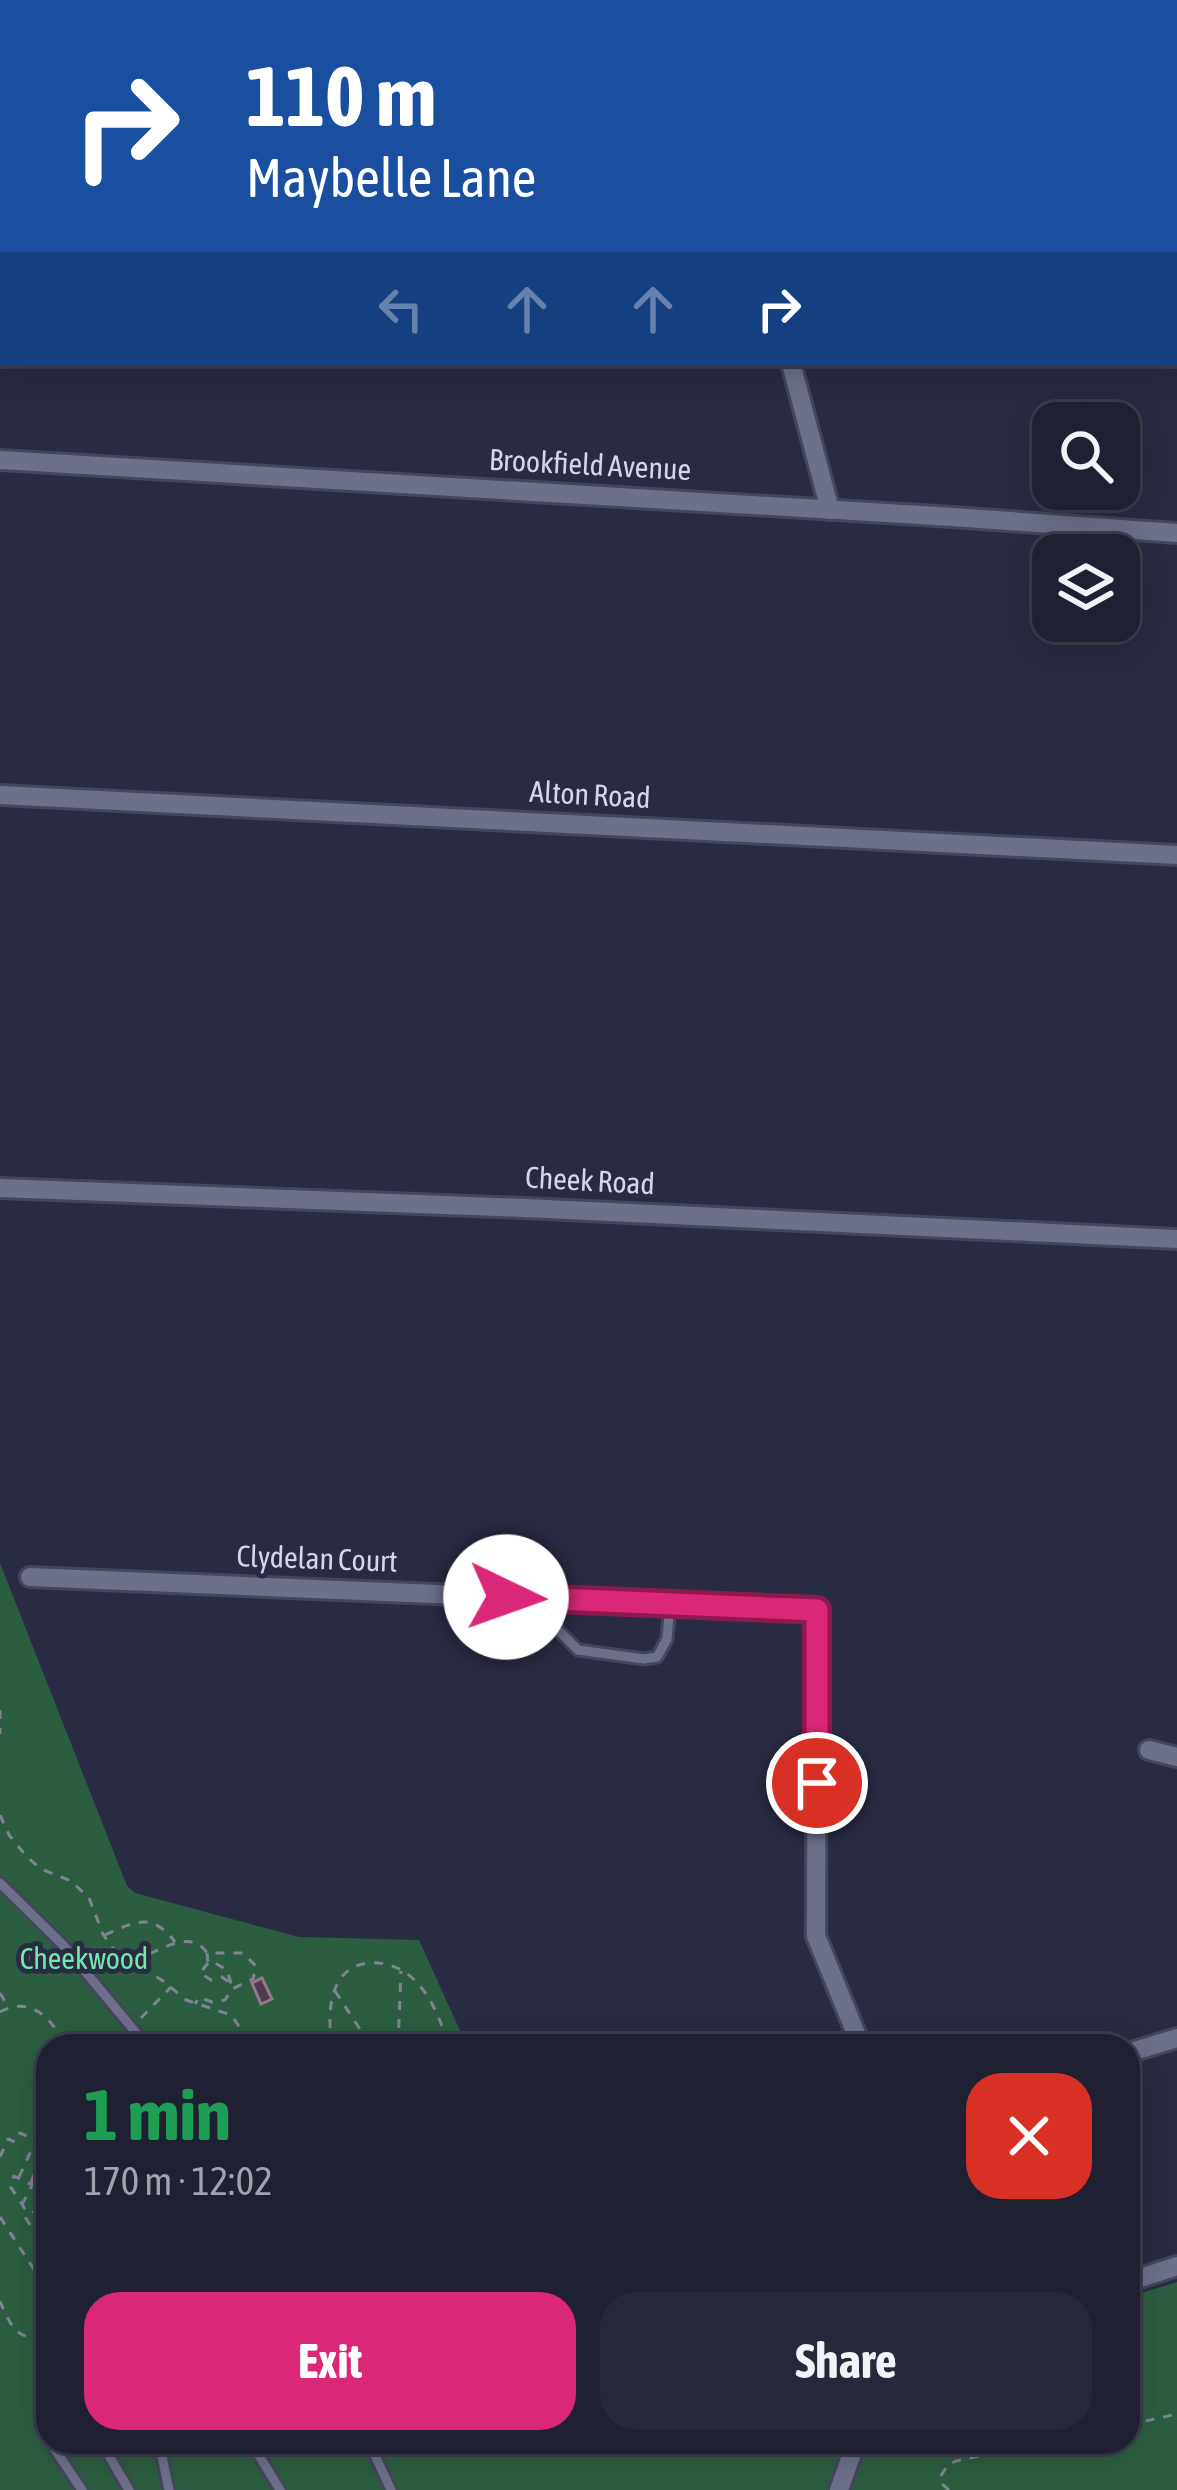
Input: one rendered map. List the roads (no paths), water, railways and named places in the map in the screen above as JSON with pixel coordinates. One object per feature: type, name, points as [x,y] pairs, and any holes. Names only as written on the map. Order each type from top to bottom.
[{"type":"street","points":[[792,366],[830,510]]},
{"type":"street","name":"Brookfield Avenue","points":[[0,460],[1177,532]]},
{"type":"street","name":"Alton Road","points":[[0,795],[1177,855]]},
{"type":"street","name":"Cheek Road","points":[[0,1188],[1177,1239]]},
{"type":"street","name":"Clydelan Court","points":[[30,1577],[817,1610],[816,1936],[856,2034]]},
{"type":"street","points":[[1148,1750],[1177,1757]]},
{"type":"street","points":[[1140,2049],[1177,2038]]},
{"type":"street","points":[[1140,2278],[1177,2266]]},
{"type":"street","points":[[836,2490],[851,2454]]},
{"type":"lane","points":[[544,1598],[547,1619],[578,1650],[650,1660],[665,1646],[670,1604]]},
{"type":"lane","points":[[0,1883],[64,1946],[137,2034]]},
{"type":"lane","points":[[58,2454],[82,2490]]},
{"type":"lane","points":[[108,2454],[129,2490]]},
{"type":"lane","points":[[162,2454],[169,2490]]},
{"type":"lane","points":[[258,2454],[280,2490]]},
{"type":"lane","points":[[374,2454],[391,2490]]},
{"type":"park label","name":"Cheekwood","points":[[84,1959]]}]
